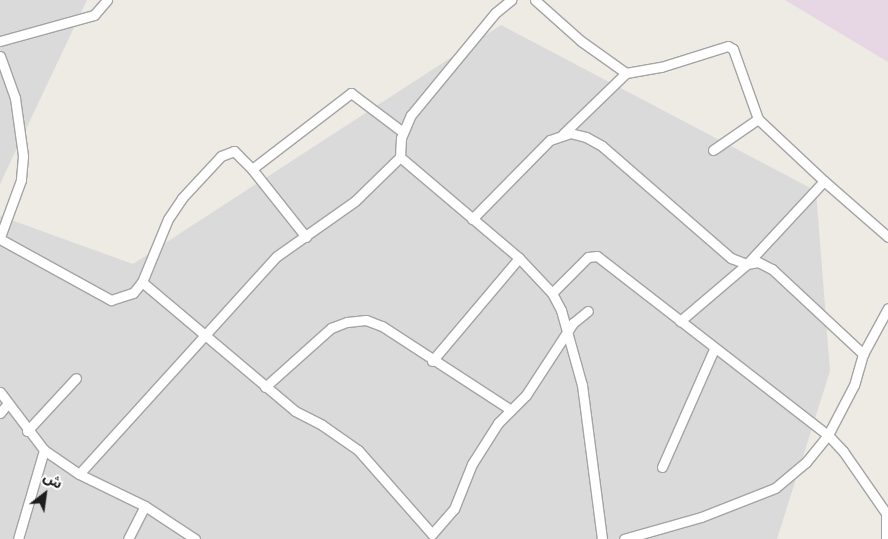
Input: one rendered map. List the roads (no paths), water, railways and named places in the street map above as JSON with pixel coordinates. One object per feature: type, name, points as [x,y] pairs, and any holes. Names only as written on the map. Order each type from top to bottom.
[{"type":"street","points":[[0,41],[94,15],[106,0]]},
{"type":"street","points":[[79,474],[277,256],[354,201],[400,157],[403,132],[411,116],[495,13],[511,0]]},
{"type":"street","points":[[535,0],[581,41],[626,73]]},
{"type":"street","points":[[472,219],[550,140],[563,134],[626,73],[661,67],[728,46],[732,49],[758,119],[888,237]]},
{"type":"street","points":[[0,56],[15,98],[23,156],[21,180],[0,238],[111,300],[133,293],[142,282],[168,219],[182,198],[221,156],[234,151],[252,169],[306,236]]},
{"type":"street","points":[[252,169],[347,94],[355,94],[403,132]]},
{"type":"street","points":[[713,150],[758,119]]},
{"type":"street","points":[[563,134],[577,134],[602,146],[731,258],[747,264],[758,262],[772,269],[863,354]]},
{"type":"street","points":[[400,157],[519,258],[552,293],[567,333],[582,385],[602,539]]},
{"type":"street","points":[[680,321],[747,264],[824,180]]},
{"type":"street","points":[[552,293],[594,254],[714,349],[828,435],[844,451],[887,514],[886,539]]},
{"type":"street","points":[[432,361],[519,258]]},
{"type":"street","points":[[142,282],[295,411],[322,425],[358,450],[434,536],[450,515],[481,448],[510,410],[539,379],[573,323],[588,311]]},
{"type":"street","points":[[624,539],[701,517],[775,488],[806,462],[828,435],[854,385],[863,354],[888,308]]},
{"type":"street","points":[[265,387],[319,337],[348,322],[366,320],[382,326],[432,361],[510,410]]},
{"type":"street","points":[[662,467],[714,349]]},
{"type":"street","points":[[27,432],[76,378]]},
{"type":"street","points":[[0,392],[27,432],[44,450],[79,474],[145,506],[194,539]]},
{"type":"street","points":[[0,413],[8,403]]},
{"type":"street","points":[[18,539],[44,450]]},
{"type":"street","points":[[128,539],[145,506]]}]
